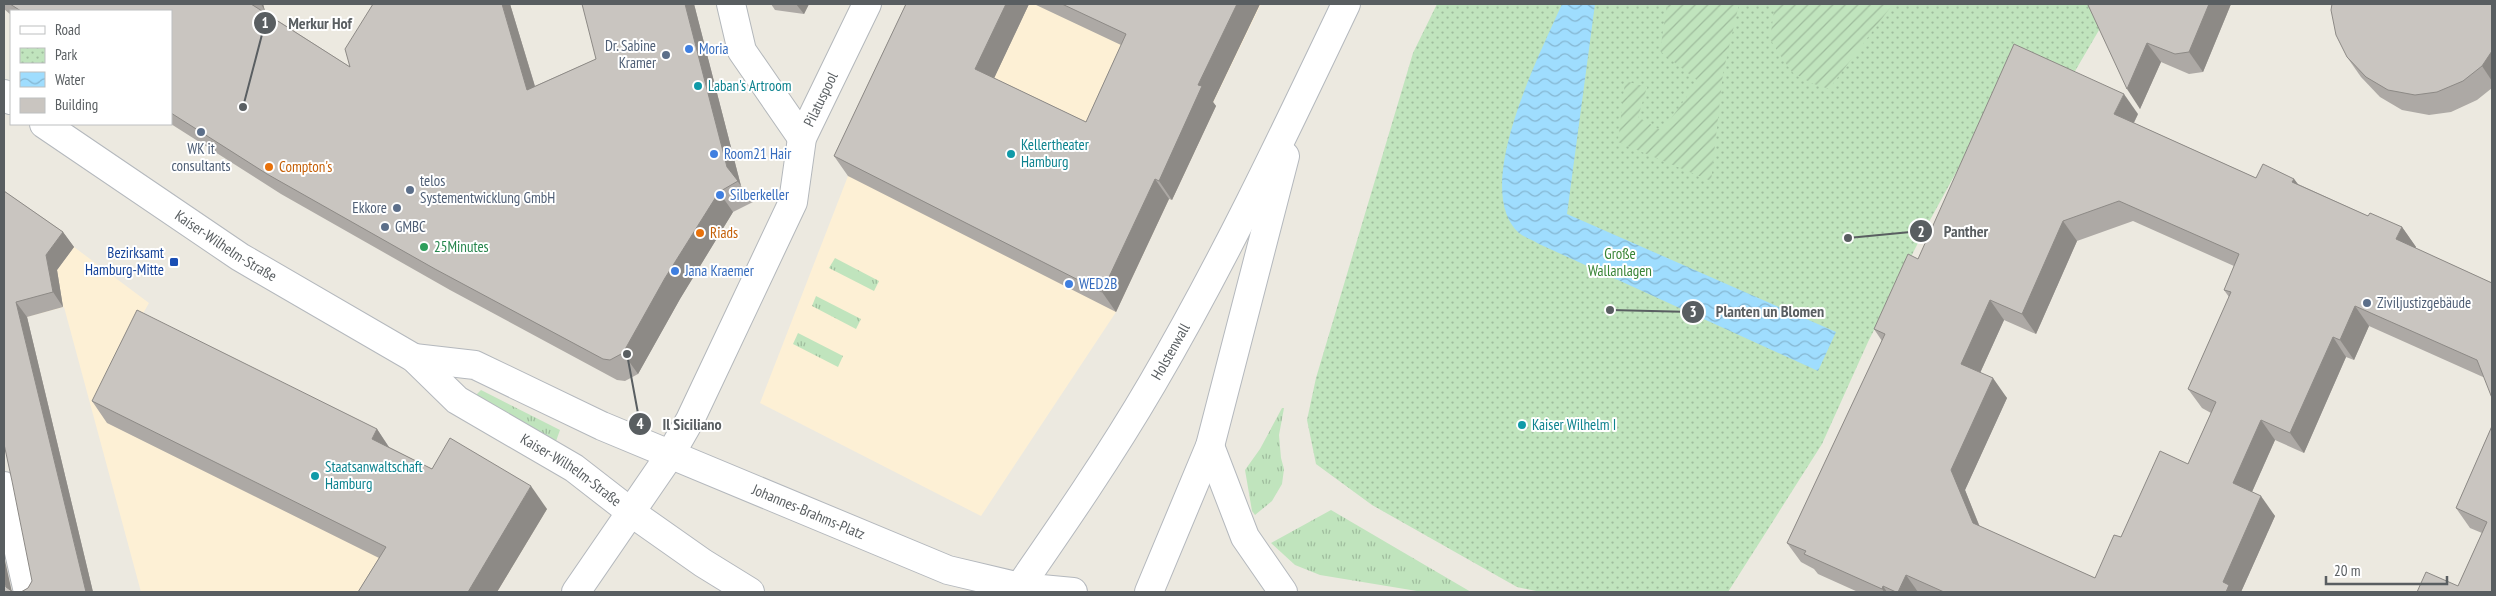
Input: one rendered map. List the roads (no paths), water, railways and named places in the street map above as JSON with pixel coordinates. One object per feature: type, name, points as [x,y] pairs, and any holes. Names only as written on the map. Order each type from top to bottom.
[{"type":"main road","points":[[731,4],[742,52],[802,138]]},
{"type":"main road","name":"Pilatuspool","points":[[670,455],[690,420],[793,202],[802,138],[867,4]]},
{"type":"main road","name":"Holstenwall","points":[[1018,590],[1055,537],[1142,401],[1186,325],[1210,282],[1346,4]]},
{"type":"main road","name":"Holstenwall","points":[[1149,592],[1210,446],[1299,102]]},
{"type":"main road","name":"Kaiser-Wilhelm-Straße","points":[[45,125],[240,258],[414,358],[457,400],[574,468],[632,513]]},
{"type":"main road","name":"Kaiser-Wilhelm-Straße","points":[[414,358],[476,365],[602,426],[670,455]]},
{"type":"main road","points":[[1210,446],[1245,537],[1283,592]]},
{"type":"main road","points":[[576,592],[670,455]]},
{"type":"main road","name":"Johannes-Brahms-Platz","points":[[670,455],[948,570],[1018,590],[1059,592],[1055,537]]},
{"type":"main road","points":[[4,486],[28,592]]},
{"type":"main road","points":[[632,513],[703,563],[750,592]]},
{"type":"main road","points":[[1129,592],[1161,565]]},
{"type":"main road","points":[[948,570],[964,592]]},
{"type":"water","points":[[1562,4],[1595,4],[1567,214],[1836,332],[1818,371],[1539,244],[1519,233],[1506,212],[1502,185],[1506,154],[1514,120],[1526,86]]},
{"type":"place","name":"Moria","points":[[689,49]]},
{"type":"place","name":"Dr. Sabine Kramer","points":[[666,55]]},
{"type":"place","name":"Laban's Artroom","points":[[698,86]]},
{"type":"place","name":"Merkur Hof","points":[[243,107]]},
{"type":"place","name":"WK it consultants","points":[[201,132]]},
{"type":"place","name":"Room21 Hair","points":[[714,154]]},
{"type":"place","name":"Kellertheater Hamburg","points":[[1011,154]]},
{"type":"place","name":"Compton's","points":[[269,167]]},
{"type":"place","name":"telos Systementwicklung GmbH","points":[[410,190]]},
{"type":"place","name":"Silberkeller","points":[[720,195]]},
{"type":"place","name":"Ekkore","points":[[397,208]]},
{"type":"place","name":"GMBC","points":[[385,227]]},
{"type":"place","name":"Riads","points":[[700,233]]},
{"type":"place","name":"Panther","points":[[1848,238]]},
{"type":"place","name":"25Minutes","points":[[424,247]]},
{"type":"place","name":"Bezirksamt Hamburg-Mitte","points":[[174,262]]},
{"type":"place","name":"Jana Kraemer","points":[[675,271]]},
{"type":"place","name":"WED2B","points":[[1069,284]]},
{"type":"place","name":"Ziviljustizgebäude","points":[[2367,303]]},
{"type":"place","name":"Planten un Blomen","points":[[1610,310]]},
{"type":"place","name":"Il Siciliano","points":[[627,354]]},
{"type":"place","name":"Kaiser Wilhelm I","points":[[1522,425]]},
{"type":"place","name":"Staatsanwaltschaft Hamburg","points":[[315,476]]},
{"type":"park label","name":"Große Wallanlagen","points":[[1620,262]]}]
